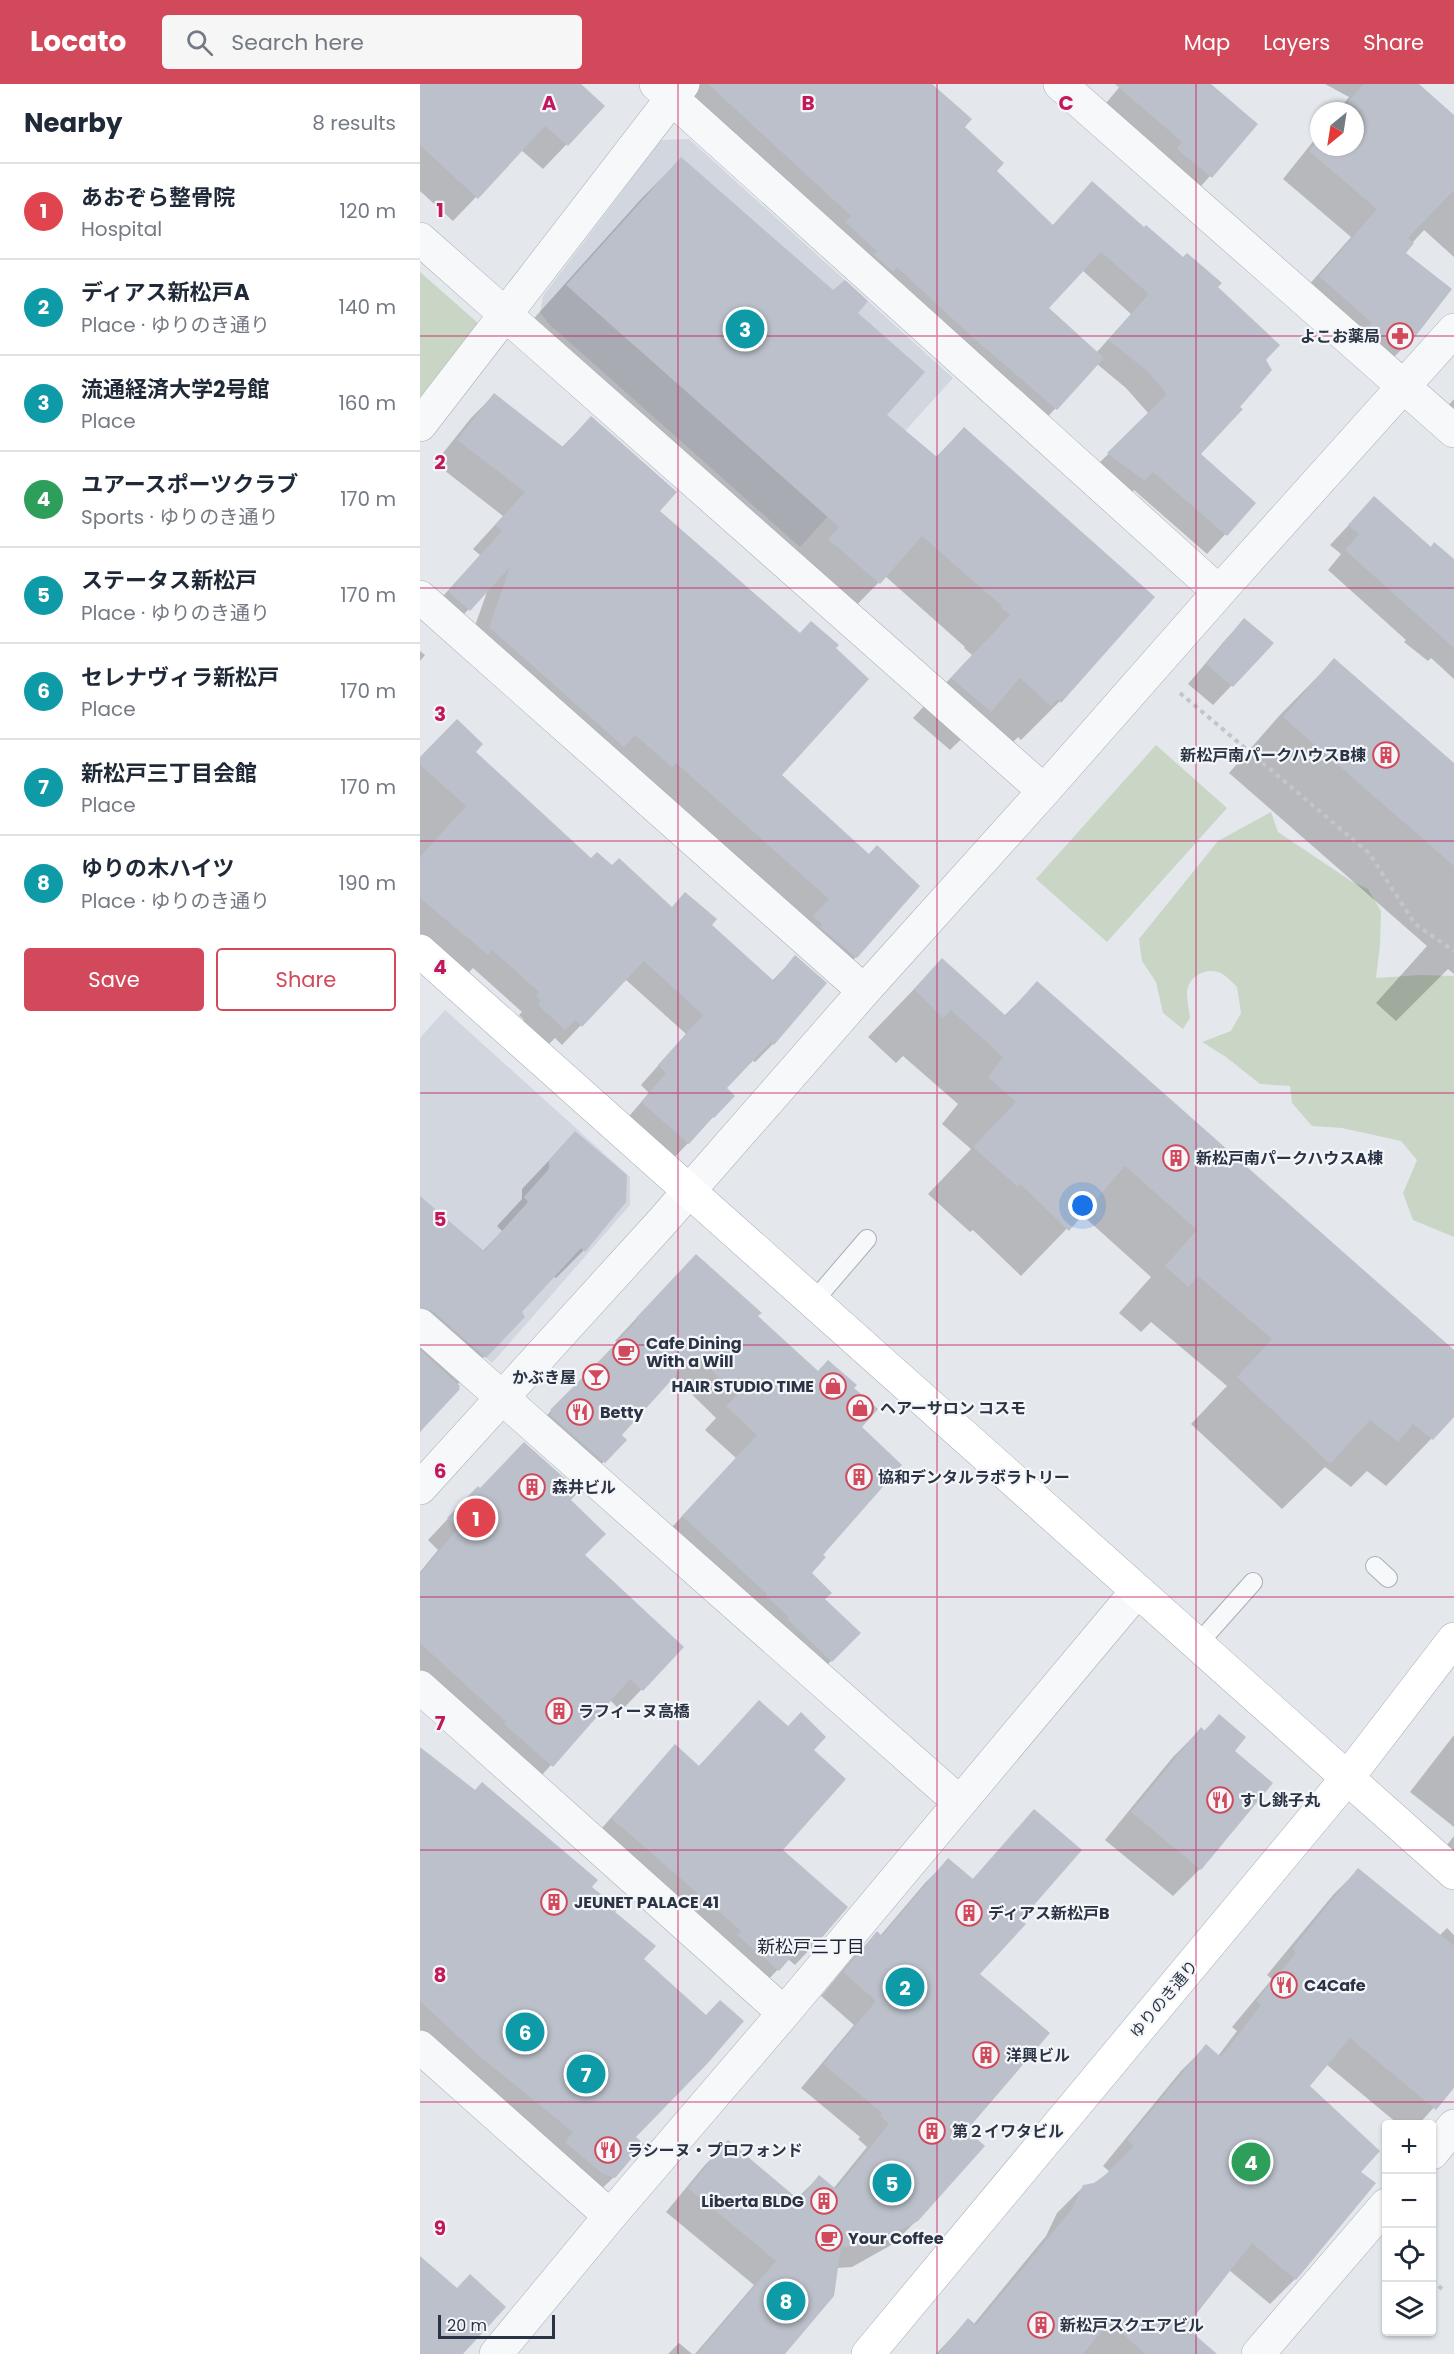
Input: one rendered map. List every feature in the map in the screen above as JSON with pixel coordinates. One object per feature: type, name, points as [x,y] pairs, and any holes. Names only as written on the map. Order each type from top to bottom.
[{"type":"street","points":[[1060,84],[1454,432]]},
{"type":"street","points":[[420,425],[671,89],[1219,592]]},
{"type":"street","points":[[420,239],[1044,791]]},
{"type":"street","points":[[420,1488],[688,1191],[1454,330]]},
{"type":"street","points":[[420,597],[864,991]]},
{"type":"street","points":[[420,951],[1454,1873]]},
{"type":"street","points":[[420,1324],[958,1802]]},
{"type":"street","points":[[496,2354],[1137,1591]]},
{"type":"street","name":"ゆりのき通り","points":[[868,2354],[1348,1777],[1454,1639]]},
{"type":"street","points":[[420,1687],[784,2013]]},
{"type":"street","points":[[420,2047],[610,2216]]},
{"type":"street","points":[[1436,2147],[1454,2126]]},
{"type":"street","points":[[1258,2354],[1382,2210]]},
{"type":"lane","points":[[813,1302],[867,1239]]},
{"type":"lane","points":[[1197,1645],[1253,1582]]},
{"type":"path","points":[[1178,692],[1369,853],[1415,924],[1454,951]]},
{"type":"path","points":[[1433,2282],[1443,2290]]},
{"type":"shaded area","points":[[689,139],[953,378],[800,547],[549,324],[540,312],[543,296],[661,140]]},
{"type":"shaded area","points":[[445,1010],[630,1177],[630,1205],[492,1363],[420,1301],[420,1038]]},
{"type":"green space","points":[[420,272],[487,331],[420,415]]},
{"type":"green space","points":[[1156,745],[1227,808],[1107,942],[1036,879]]},
{"type":"green space","points":[[1271,812],[1278,832],[1351,881],[1368,889],[1381,911],[1376,978],[1420,975],[1454,976],[1454,1237],[1413,1220],[1403,1193],[1417,1160],[1401,1141],[1342,1128],[1312,1126],[1292,1103],[1290,1086],[1260,1084],[1226,1057],[1202,1042],[1231,1031],[1241,1013],[1237,987],[1226,976],[1212,971],[1202,973],[1193,979],[1187,994],[1190,1018],[1183,1029],[1163,1013],[1156,982],[1142,961],[1139,939],[1218,841]]},
{"type":"building","points":[[420,84],[581,84],[605,106],[568,146],[545,126],[478,199],[420,145]]},
{"type":"building","points":[[708,84],[932,84],[972,119],[965,127],[1004,163],[997,171],[1053,225],[1092,181],[1144,227],[1146,225],[1183,257],[1187,253],[1222,283],[1218,287],[1280,345],[1266,360],[1272,370],[1240,407],[1243,409],[1201,454],[1256,503],[1227,536],[1153,472],[1145,481],[1107,453],[1167,394],[1145,369],[1108,340],[1149,294],[1101,252],[1049,308],[1104,358],[1057,410],[971,336],[897,267],[893,272],[873,254],[877,251],[845,222],[851,216]]},
{"type":"building","points":[[1115,84],[1211,84],[1258,124],[1212,178],[1177,149],[1182,142]]},
{"type":"building","points":[[1363,84],[1419,84],[1454,115],[1454,190],[1408,238],[1414,243],[1406,253],[1452,289],[1411,342],[1392,343],[1369,325],[1371,322],[1319,276],[1377,209],[1315,156],[1364,156],[1364,102],[1348,102]]},
{"type":"building","points":[[681,157],[833,290],[845,280],[868,301],[858,313],[925,372],[887,415],[937,457],[964,427],[1155,597],[1061,703],[1058,699],[1051,706],[1020,678],[991,712],[951,678],[1010,615],[1001,608],[1003,607],[922,536],[880,584],[828,539],[839,527],[566,285]]},
{"type":"building","points":[[494,393],[563,447],[591,416],[677,492],[660,511],[800,633],[811,621],[839,645],[836,648],[869,679],[782,775],[869,854],[877,845],[920,886],[857,958],[820,927],[822,924],[813,916],[829,899],[676,763],[672,767],[635,735],[624,747],[489,627],[510,567],[470,611],[448,591],[502,531],[495,525],[525,492],[457,440]]},
{"type":"building","points":[[1374,496],[1431,547],[1434,542],[1454,559],[1454,648],[1345,550],[1359,534],[1348,525]]},
{"type":"building","points":[[1244,618],[1274,643],[1233,687],[1206,664]]},
{"type":"building","name":"新松戸南パークハウスB棟","points":[[1334,658],[1454,763],[1454,866],[1283,717]]},
{"type":"building","points":[[457,719],[483,744],[476,752],[591,858],[597,852],[612,865],[619,858],[672,907],[685,892],[717,919],[712,925],[774,981],[795,955],[827,983],[774,1045],[771,1042],[727,1088],[735,1096],[689,1144],[641,1102],[666,1073],[658,1065],[703,1015],[644,961],[582,1027],[575,1020],[565,1030],[538,1005],[541,1000],[536,996],[539,992],[492,950],[488,955],[420,898],[420,857],[466,806],[420,765],[420,757]]},
{"type":"building","name":"新松戸南パークハウスA棟","points":[[942,958],[1006,1016],[1037,981],[1454,1350],[1454,1417],[1433,1440],[1413,1424],[1398,1442],[1370,1420],[1330,1464],[1237,1377],[1272,1339],[1198,1276],[1188,1287],[1165,1266],[1197,1230],[1125,1166],[1069,1231],[1020,1184],[1018,1187],[973,1147],[1016,1102],[988,1077],[1003,1057],[951,1010],[943,1018],[914,989]]},
{"type":"building","points":[[575,1131],[627,1175],[626,1202],[585,1252],[581,1248],[522,1312],[525,1317],[486,1358],[432,1311],[420,1307],[420,1196],[484,1251],[528,1202],[524,1197],[549,1169],[549,1160]]},
{"type":"building","points":[[696,1254],[762,1313],[758,1316],[818,1371],[828,1360],[857,1385],[854,1388],[878,1409],[862,1427],[902,1465],[823,1555],[826,1557],[812,1573],[832,1593],[825,1599],[861,1633],[832,1662],[787,1619],[789,1617],[766,1596],[767,1594],[682,1516],[757,1435],[726,1406],[737,1395],[695,1354],[622,1435],[627,1440],[605,1463],[550,1415],[552,1412],[550,1410],[610,1350],[638,1319],[636,1318]]},
{"type":"building","points":[[420,1350],[460,1386],[460,1389],[420,1432]]},
{"type":"building","points":[[524,1442],[579,1491],[571,1500],[606,1534],[585,1555],[684,1647],[643,1691],[630,1679],[553,1767],[504,1724],[506,1722],[420,1643],[420,1574],[458,1528],[447,1518],[478,1486],[480,1488]]},
{"type":"building","points":[[759,1700],[788,1726],[801,1712],[826,1737],[814,1750],[846,1779],[783,1850],[848,1907],[814,1947],[806,1940],[779,1971],[737,1935],[741,1931],[611,1818],[675,1744],[699,1766]]},
{"type":"building","points":[[1219,1714],[1246,1737],[1235,1751],[1273,1783],[1201,1870],[1131,1812],[1201,1727],[1205,1731]]},
{"type":"building","points":[[420,1747],[475,1790],[482,1782],[598,1880],[592,1887],[618,1908],[615,1912],[656,1946],[644,1959],[706,2015],[720,2000],[744,2021],[707,2064],[636,2137],[644,2144],[615,2178],[603,2174],[565,2142],[573,2132],[478,2055],[420,2001]]},
{"type":"building","points":[[1034,1809],[1082,1850],[1021,1920],[1026,1924],[980,1974],[1050,2033],[967,2130],[985,2146],[918,2221],[876,2244],[841,2247],[834,2296],[785,2354],[697,2354],[776,2261],[688,2188],[728,2140],[799,2200],[819,2175],[836,2189],[889,2124],[880,2115],[882,2113],[823,2064],[876,2001],[843,1972],[877,1931],[882,1936],[948,1858],[973,1879]]},
{"type":"building","points":[[1358,1868],[1454,1946],[1454,2088],[1436,2110],[1350,2038],[1310,2086],[1380,2151],[1361,2172],[1376,2183],[1296,2280],[1252,2243],[1186,2327],[1217,2354],[1146,2354],[1109,2322],[1083,2354],[938,2354],[968,2318],[976,2325],[1072,2209],[1083,2185],[1094,2183],[1105,2175],[1134,2146],[1127,2140],[1206,2044],[1221,2057],[1261,2005],[1256,2001],[1296,1953],[1292,1949]]},
{"type":"building","points":[[420,2256],[457,2288],[470,2274],[506,2307],[463,2354],[420,2354]]},
{"type":"place","name":"流通経済大学2号館","points":[[745,329]]},
{"type":"place","name":"よこお薬局","points":[[1400,336]]},
{"type":"place","name":"新松戸南パークハウスB棟","points":[[1386,755]]},
{"type":"place","name":"新松戸南パークハウスA棟","points":[[1176,1158]]},
{"type":"place","name":"Cafe Dining With a Will","points":[[626,1352]]},
{"type":"place","name":"かぶき屋","points":[[596,1377]]},
{"type":"place","name":"HAIR STUDIO TIME","points":[[833,1386]]},
{"type":"place","name":"ヘアーサロン コスモ","points":[[860,1408]]},
{"type":"place","name":"Betty","points":[[580,1412]]},
{"type":"place","name":"協和デンタルラボラトリー","points":[[859,1477]]},
{"type":"place","name":"森井ビル","points":[[532,1487]]},
{"type":"place","name":"あおぞら整骨院","points":[[476,1518]]},
{"type":"place","name":"ラフィーヌ高橋","points":[[559,1711]]},
{"type":"place","name":"すし銚子丸","points":[[1220,1800]]},
{"type":"place","name":"JEUNET PALACE 41","points":[[554,1902]]},
{"type":"place","name":"ディアス新松戸B","points":[[969,1913]]},
{"type":"place","name":"C4Cafe","points":[[1284,1985]]},
{"type":"place","name":"ディアス新松戸A","points":[[905,1987]]},
{"type":"place","name":"セレナヴィラ新松戸","points":[[525,2032]]},
{"type":"place","name":"洋興ビル","points":[[986,2055]]},
{"type":"place","name":"新松戸三丁目会館","points":[[586,2074]]},
{"type":"place","name":"第２イワタビル","points":[[932,2131]]},
{"type":"place","name":"ラシーヌ・プロフォンド","points":[[608,2150]]},
{"type":"place","name":"ユアースポーツクラブ","points":[[1251,2162]]},
{"type":"place","name":"ステータス新松戸","points":[[892,2183]]},
{"type":"place","name":"Liberta BLDG","points":[[824,2201]]},
{"type":"place","name":"Your Coffee","points":[[829,2238]]},
{"type":"place","name":"ゆりの木ハイツ","points":[[786,2301]]},
{"type":"place","name":"新松戸スクエアビル","points":[[1041,2325]]},
{"type":"district","name":"新松戸三丁目","points":[[811,1946]]}]
